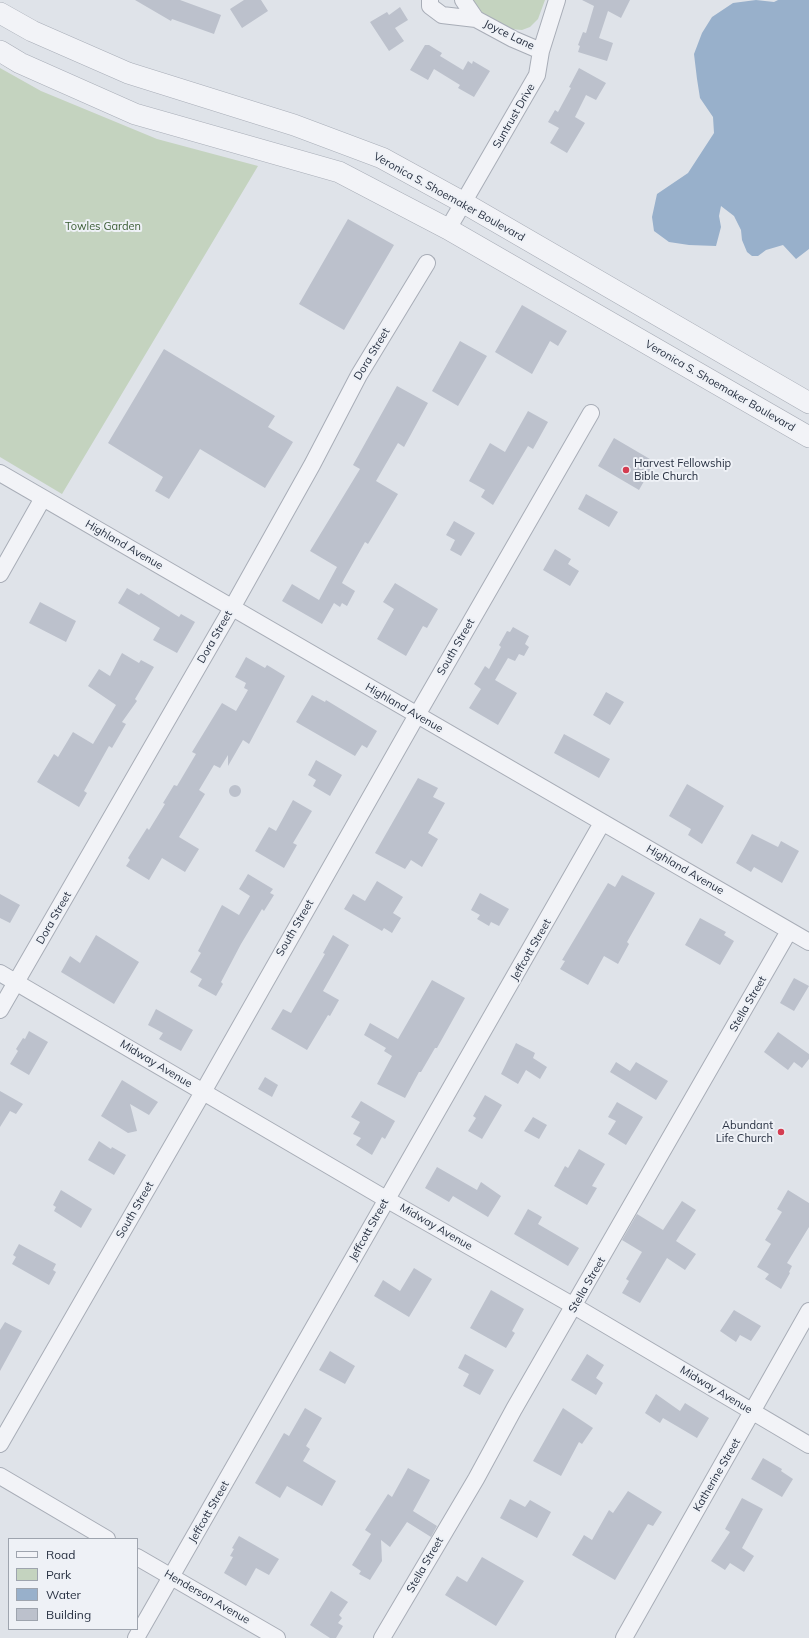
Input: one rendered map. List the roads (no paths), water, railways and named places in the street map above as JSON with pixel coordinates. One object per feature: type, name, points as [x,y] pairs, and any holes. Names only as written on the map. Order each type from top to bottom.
[{"type":"street","points":[[430,0],[430,6],[442,15],[476,19]]},
{"type":"street","name":"Joyce Lane","points":[[463,0],[476,19],[513,39],[541,51]]},
{"type":"street","name":"Suntrust Drive","points":[[464,203],[537,75],[541,51],[557,0]]},
{"type":"street","name":"Veronica S. Shoemaker Boulevard","points":[[0,13],[32,31],[128,73],[294,125],[382,158],[464,203],[809,403]]},
{"type":"street","name":"Veronica S. Shoemaker Boulevard","points":[[0,52],[20,63],[135,114],[339,172],[448,229],[809,437]]},
{"type":"street","points":[[448,229],[464,203]]},
{"type":"street","name":"Dora Street","points":[[0,1010],[232,608],[312,465],[359,375],[427,263]]},
{"type":"street","name":"South Street","points":[[0,1444],[203,1092],[416,715],[591,413]]},
{"type":"street","name":"Highland Avenue","points":[[0,473],[809,942]]},
{"type":"street","points":[[0,574],[43,498]]},
{"type":"street","name":"Jeffcott Street","points":[[136,1638],[602,823]]},
{"type":"street","name":"Stella Street","points":[[382,1638],[476,1479],[789,931]]},
{"type":"street","name":"Midway Avenue","points":[[0,973],[386,1199],[574,1306],[809,1445]]},
{"type":"street","name":"Katherine Street","points":[[624,1638],[809,1311]]},
{"type":"street","points":[[0,1476],[105,1538]]},
{"type":"street","name":"Henderson Avenue","points":[[138,1558],[277,1638]]},
{"type":"water","points":[[756,0],[774,2],[778,0],[809,0],[809,249],[796,259],[783,245],[766,250],[758,256],[752,256],[747,252],[742,240],[741,230],[734,216],[721,206],[719,216],[721,227],[716,246],[689,245],[669,242],[654,231],[652,217],[657,194],[688,173],[714,133],[713,117],[700,98],[694,54],[702,33],[712,17],[733,3]]},
{"type":"place","name":"Harvest Fellowship Bible Church","points":[[626,470]]},
{"type":"place","name":"Abundant Life Church","points":[[781,1132]]},
{"type":"park label","name":"Towles Garden","points":[[103,227]]}]
